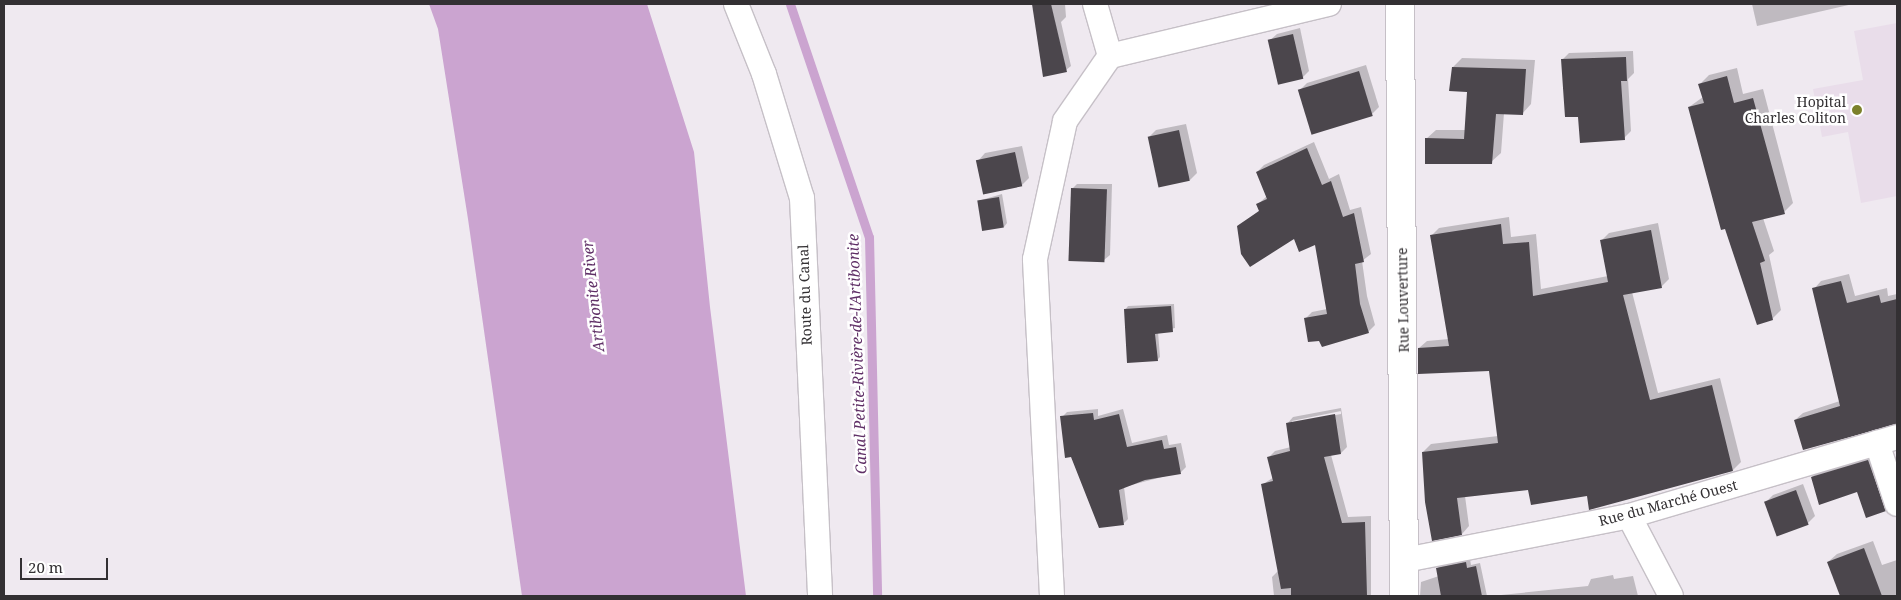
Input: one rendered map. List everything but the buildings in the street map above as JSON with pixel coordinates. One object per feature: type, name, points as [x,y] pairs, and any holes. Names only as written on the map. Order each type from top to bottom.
[{"type":"main road","name":"Rue Louverture","points":[[1400,4],[1404,596]]},
{"type":"street","name":"Route du Canal","points":[[736,4],[764,74],[802,198],[820,596]]},
{"type":"street","points":[[1095,4],[1110,56]]},
{"type":"street","points":[[1052,596],[1035,259],[1065,121],[1110,56],[1328,4]]},
{"type":"street","points":[[1887,440],[1897,504]]},
{"type":"street","name":"Rue du Marché Ouest","points":[[1405,560],[1629,516],[1887,440]]},
{"type":"street","points":[[1629,516],[1671,596]]},
{"type":"shaded area","name":"Hopital Charles Coliton","points":[[1897,23],[1897,196],[1861,203],[1848,132],[1822,137],[1813,89],[1863,80],[1854,31]]},
{"type":"water","name":"Artibonite River","points":[[429,4],[647,4],[694,152],[710,307],[746,596],[522,596],[468,219],[438,29]]},
{"type":"waterway","name":"Canal Petite-Rivière-de-l'Artibonite","points":[[790,4],[869,237],[877,596]]},
{"type":"place","name":"Hopital Charles Coliton","points":[[1857,110]]}]
